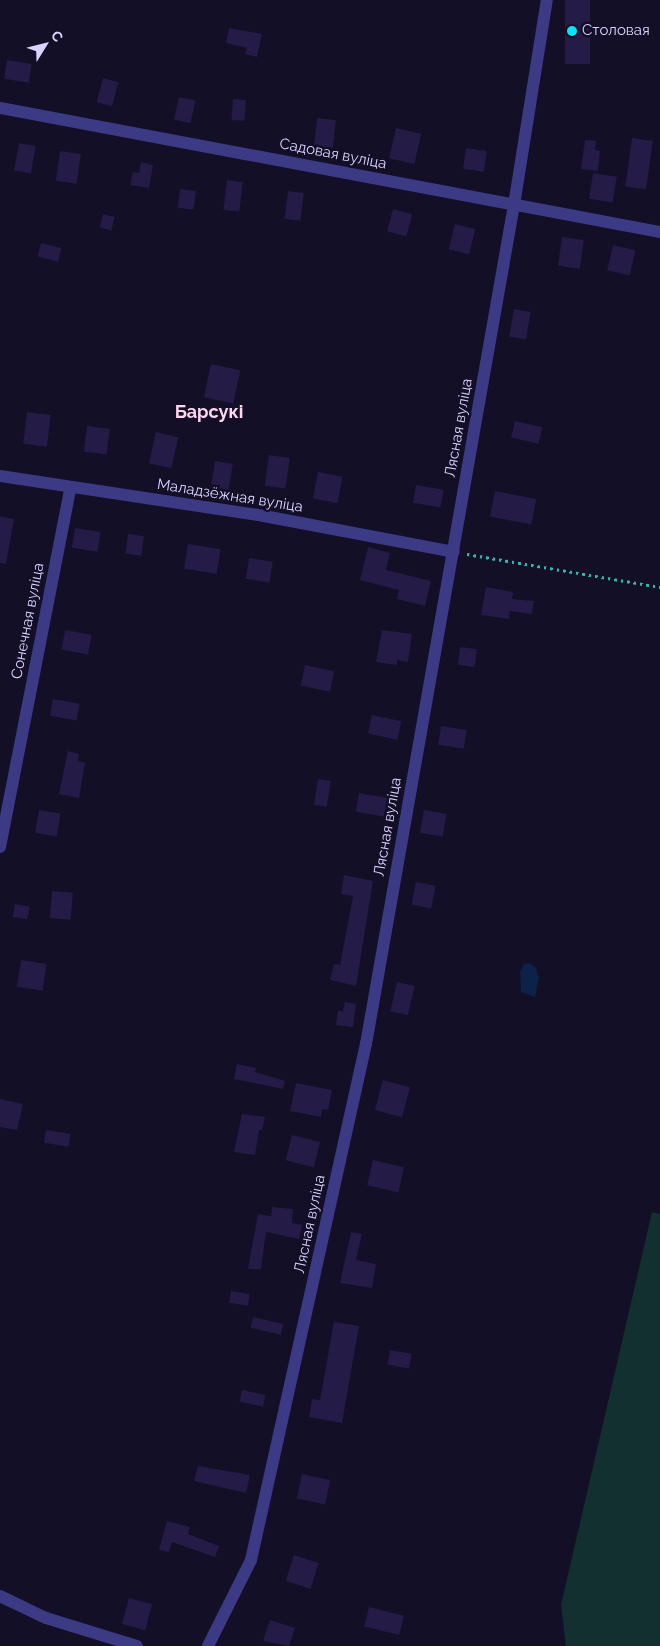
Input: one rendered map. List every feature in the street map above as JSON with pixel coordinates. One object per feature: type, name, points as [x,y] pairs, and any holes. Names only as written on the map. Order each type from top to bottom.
[{"type":"street","name":"Лясная вуліца","points":[[208,1646],[251,1560],[313,1291],[366,1044],[454,552],[514,205],[547,0]]},
{"type":"street","name":"Садовая вуліца","points":[[0,108],[660,232]]},
{"type":"street","name":"Маладзёжная вуліца","points":[[0,476],[70,489],[264,516],[454,552]]},
{"type":"street","name":"Сонечная вуліца","points":[[0,847],[70,489]]},
{"type":"street","points":[[0,1596],[46,1618],[137,1646]]},
{"type":"path","points":[[454,552],[660,587]]},
{"type":"green space","points":[[652,1212],[660,1214],[660,1646],[566,1646],[561,1605]]},
{"type":"water","points":[[530,963],[536,968],[539,978],[535,997],[521,992],[520,971],[524,964]]},
{"type":"building","name":"Столовая","points":[[565,0],[590,0],[590,64],[565,64]]},
{"type":"building","points":[[229,28],[262,34],[257,57],[245,54],[247,48],[226,43]]},
{"type":"building","points":[[7,60],[32,64],[29,83],[4,79]]},
{"type":"building","points":[[103,78],[118,82],[112,106],[97,102]]},
{"type":"building","points":[[179,97],[196,101],[190,123],[174,119]]},
{"type":"building","points":[[233,99],[246,100],[245,121],[232,120]]},
{"type":"building","points":[[317,118],[336,120],[333,148],[314,146]]},
{"type":"building","points":[[396,128],[421,134],[414,164],[389,158]]},
{"type":"building","points":[[632,138],[653,141],[646,189],[625,187]]},
{"type":"building","points":[[585,140],[596,141],[595,150],[600,151],[598,171],[581,169]]},
{"type":"building","points":[[19,143],[36,146],[31,174],[14,171]]},
{"type":"building","points":[[466,148],[487,151],[484,172],[463,169]]},
{"type":"building","points":[[60,151],[81,154],[77,184],[56,181]]},
{"type":"building","points":[[141,162],[153,165],[149,188],[130,185],[133,172],[139,173]]},
{"type":"building","points":[[593,173],[617,177],[613,202],[589,199]]},
{"type":"building","points":[[227,180],[243,182],[239,212],[223,210]]},
{"type":"building","points":[[180,189],[196,191],[194,210],[178,208]]},
{"type":"building","points":[[288,191],[304,193],[300,221],[285,219]]},
{"type":"building","points":[[393,209],[412,214],[406,236],[387,231]]},
{"type":"building","points":[[103,214],[115,217],[111,230],[100,228]]},
{"type":"building","points":[[455,224],[475,229],[469,254],[449,249]]},
{"type":"building","points":[[562,237],[584,240],[580,269],[558,266]]},
{"type":"building","points":[[41,243],[61,248],[58,262],[38,257]]},
{"type":"building","points":[[613,245],[635,250],[630,276],[607,270]]},
{"type":"building","points":[[514,309],[531,312],[526,340],[509,337]]},
{"type":"building","points":[[211,364],[240,370],[233,403],[204,397]]},
{"type":"building","points":[[27,412],[51,415],[47,447],[23,444]]},
{"type":"building","points":[[515,421],[542,427],[538,444],[511,438]]},
{"type":"building","points":[[87,426],[110,429],[107,455],[84,452]]},
{"type":"building","points":[[156,432],[178,437],[171,468],[149,463]]},
{"type":"building","points":[[269,455],[290,458],[285,489],[265,486]]},
{"type":"building","points":[[215,461],[233,464],[227,497],[210,495]]},
{"type":"building","points":[[318,472],[343,477],[337,503],[313,499]]},
{"type":"building","points":[[416,485],[444,490],[440,508],[413,503]]},
{"type":"building","points":[[495,491],[536,499],[531,525],[490,517]]},
{"type":"building","points":[[0,516],[14,519],[6,564],[0,563]]},
{"type":"building","points":[[75,528],[101,532],[98,552],[72,548]]},
{"type":"building","points":[[128,534],[144,536],[141,556],[126,554]]},
{"type":"building","points":[[188,544],[221,549],[217,574],[184,569]]},
{"type":"building","points":[[368,547],[390,553],[386,570],[431,581],[425,606],[397,599],[399,590],[360,580]]},
{"type":"building","points":[[249,558],[273,562],[269,582],[246,579]]},
{"type":"building","points":[[486,587],[513,592],[512,599],[534,601],[532,614],[510,611],[509,619],[481,615]]},
{"type":"building","points":[[65,630],[92,635],[88,654],[62,650]]},
{"type":"building","points":[[382,630],[412,634],[408,662],[397,660],[397,665],[376,662]]},
{"type":"building","points":[[460,647],[477,649],[475,667],[458,665]]},
{"type":"building","points":[[305,665],[334,671],[330,692],[301,686]]},
{"type":"building","points":[[53,699],[80,704],[77,720],[50,716]]},
{"type":"building","points":[[372,715],[401,721],[397,740],[368,734]]},
{"type":"building","points":[[441,726],[467,730],[464,749],[438,745]]},
{"type":"building","points":[[68,751],[79,754],[78,761],[85,763],[79,798],[59,794]]},
{"type":"building","points":[[318,779],[331,781],[327,807],[314,805]]},
{"type":"building","points":[[359,793],[388,798],[384,817],[356,812]]},
{"type":"building","points":[[39,810],[61,814],[57,836],[35,833]]},
{"type":"building","points":[[424,810],[447,814],[443,837],[420,833]]},
{"type":"building","points":[[344,875],[373,881],[356,986],[330,980],[334,964],[340,965],[353,896],[341,894]]},
{"type":"building","points":[[416,882],[436,886],[431,908],[412,905]]},
{"type":"building","points":[[52,891],[73,893],[71,920],[50,918]]},
{"type":"building","points":[[15,904],[30,907],[27,920],[13,917]]},
{"type":"building","points":[[21,960],[47,964],[42,991],[17,987]]},
{"type":"building","points":[[397,982],[415,986],[408,1015],[390,1011]]},
{"type":"building","points":[[345,1002],[356,1004],[353,1027],[336,1025],[338,1011],[343,1011]]},
{"type":"building","points":[[237,1064],[256,1068],[255,1072],[285,1081],[283,1089],[234,1079]]},
{"type":"building","points":[[383,1080],[410,1087],[402,1117],[375,1110]]},
{"type":"building","points":[[296,1083],[332,1090],[328,1110],[322,1109],[321,1117],[290,1111]]},
{"type":"building","points":[[0,1099],[23,1104],[17,1130],[0,1127]]},
{"type":"building","points":[[242,1114],[265,1117],[262,1130],[259,1130],[255,1155],[234,1152]]},
{"type":"building","points":[[46,1130],[71,1134],[69,1147],[44,1143]]},
{"type":"building","points":[[292,1135],[320,1142],[314,1167],[286,1160]]},
{"type":"building","points":[[373,1160],[404,1167],[398,1193],[367,1185]]},
{"type":"building","points":[[272,1207],[293,1209],[292,1223],[302,1225],[299,1239],[266,1232],[261,1269],[248,1269],[258,1214],[271,1216]]},
{"type":"building","points":[[351,1232],[362,1234],[356,1260],[376,1264],[372,1288],[340,1283]]},
{"type":"building","points":[[231,1291],[250,1294],[248,1306],[229,1303]]},
{"type":"building","points":[[253,1317],[283,1324],[281,1335],[251,1328]]},
{"type":"building","points":[[334,1322],[359,1326],[342,1423],[309,1417],[312,1399],[320,1400]]},
{"type":"building","points":[[390,1350],[412,1354],[409,1369],[387,1365]]},
{"type":"building","points":[[242,1390],[265,1395],[263,1407],[240,1402]]},
{"type":"building","points":[[198,1466],[250,1475],[246,1493],[194,1481]]},
{"type":"building","points":[[302,1474],[330,1480],[325,1504],[297,1498]]},
{"type":"building","points":[[167,1521],[190,1527],[188,1534],[219,1546],[215,1557],[172,1542],[169,1552],[159,1550]]},
{"type":"building","points":[[294,1555],[319,1563],[310,1589],[286,1581]]},
{"type":"building","points":[[129,1598],[152,1604],[145,1630],[122,1624]]},
{"type":"building","points":[[369,1607],[404,1616],[399,1635],[364,1626]]},
{"type":"building","points":[[270,1620],[295,1628],[289,1646],[263,1641]]},
{"type":"place","name":"Столовая","points":[[572,31]]},
{"type":"district","name":"Барсукі","points":[[209,412]]}]
